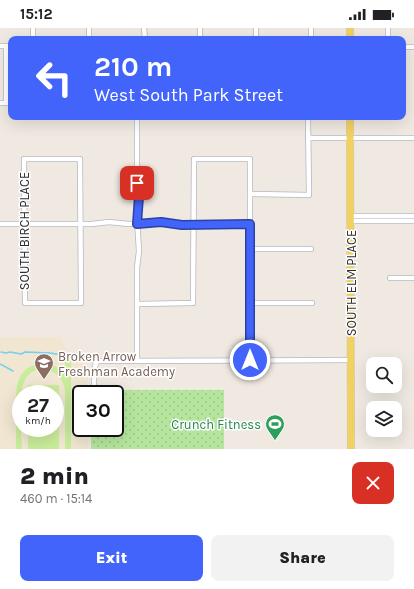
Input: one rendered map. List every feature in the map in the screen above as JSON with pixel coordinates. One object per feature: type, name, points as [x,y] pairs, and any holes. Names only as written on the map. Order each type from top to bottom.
[{"type":"main road","name":"SOUTH ELM PLACE","points":[[350,120],[351,449]]},
{"type":"street","points":[[137,120],[137,179],[139,196],[137,224],[139,251],[137,268],[137,360]]},
{"type":"street","points":[[250,194],[309,195],[308,120]]},
{"type":"street","points":[[308,138],[414,138]]},
{"type":"street","name":"SOUTH BIRCH PLACE","points":[[24,159],[80,159],[81,224],[81,303],[24,303],[24,159]]},
{"type":"street","points":[[137,304],[193,303],[194,159],[250,159],[250,360]]},
{"type":"street","points":[[350,219],[414,216]]},
{"type":"street","points":[[350,219],[414,221]]},
{"type":"street","points":[[0,224],[81,224],[109,222],[137,224],[166,222],[194,225],[250,224]]},
{"type":"street","points":[[250,249],[312,249]]},
{"type":"street","points":[[390,278],[414,278]]},
{"type":"street","points":[[250,303],[312,303]]},
{"type":"street","points":[[94,385],[96,362],[137,360],[351,360]]},
{"type":"shaded area","name":"Broken Arrow Freshman Academy","points":[[0,337],[61,337],[67,354],[88,367],[88,385],[72,385],[72,437],[88,437],[88,449],[0,449]]},
{"type":"green space","points":[[65,360],[71,360],[71,449],[65,449],[65,391],[64,385],[59,377],[54,372],[40,369],[28,375],[23,385],[17,385],[25,370],[31,366],[47,364],[60,369],[65,374]]},
{"type":"green space","points":[[124,390],[224,390],[224,449],[91,449],[91,437],[124,437]]},
{"type":"green space","points":[[16,437],[21,437],[22,449],[16,449]]},
{"type":"green space","points":[[28,437],[59,437],[59,449],[28,449]]},
{"type":"waterway","points":[[1,352],[21,354],[25,352],[50,353],[62,355]]},
{"type":"waterway","points":[[0,364],[13,371]]},
{"type":"place","name":"Broken Arrow Freshman Academy","points":[[44,380]]},
{"type":"place","name":"Crunch Fitness","points":[[275,441]]},
{"type":"route","points":[[137,183],[139,196],[137,224],[166,222],[182,225],[250,224],[250,360]]}]
